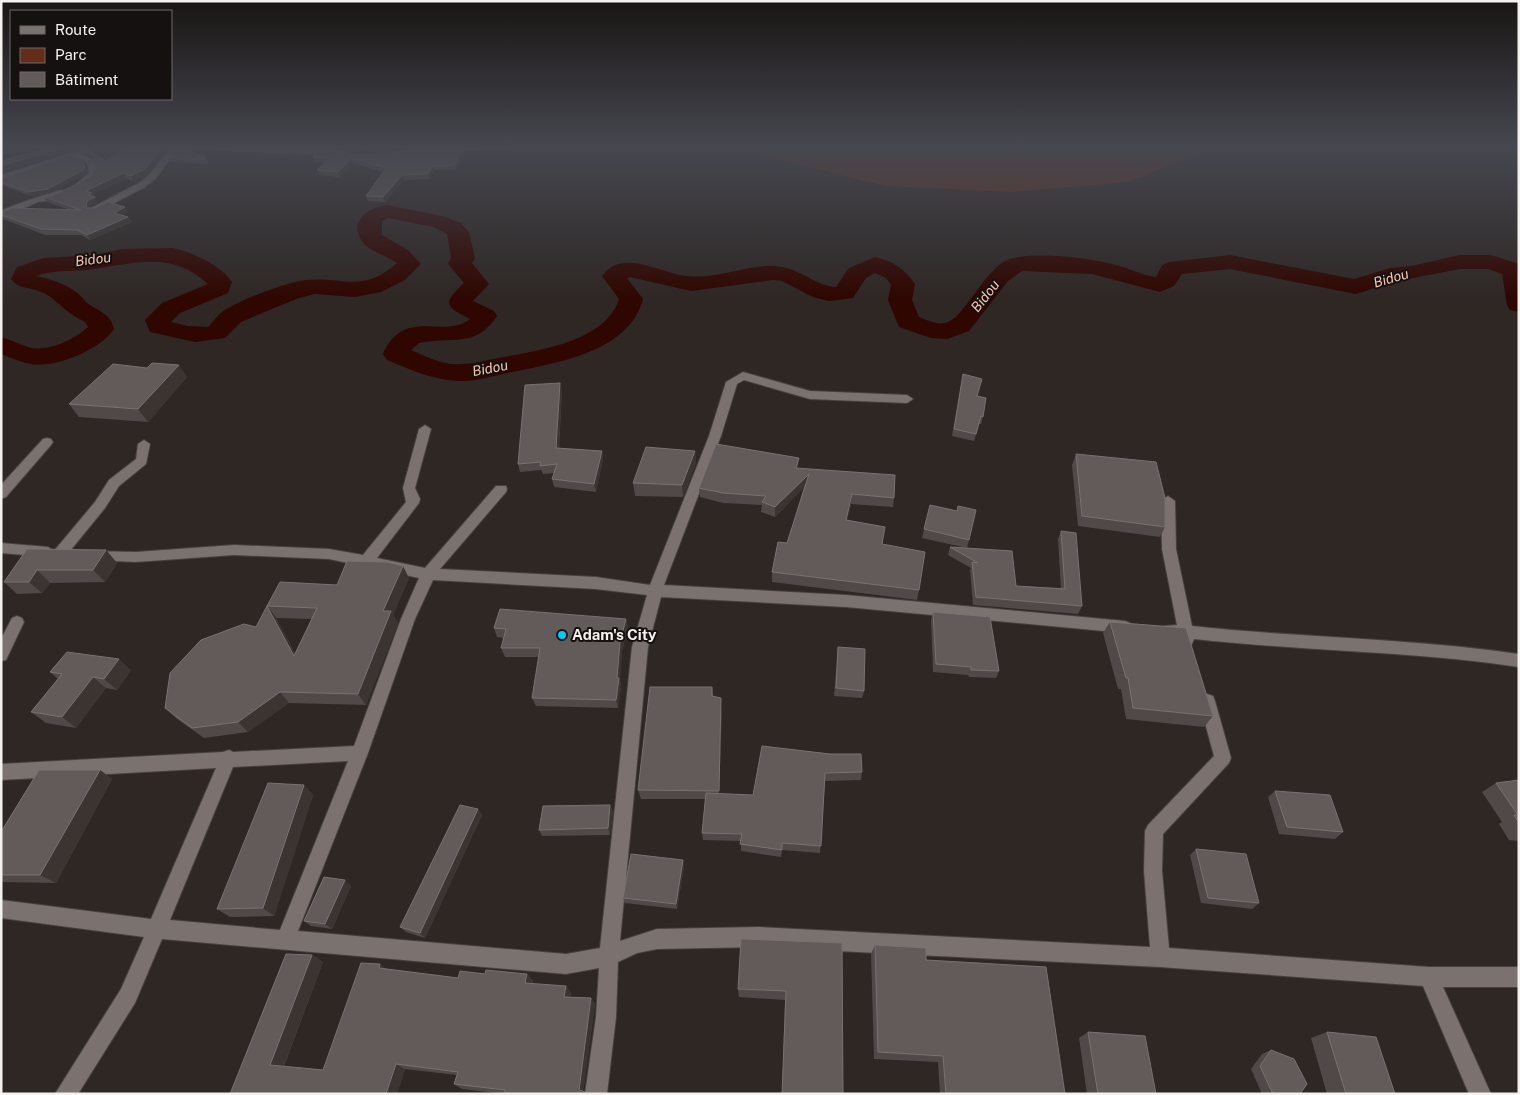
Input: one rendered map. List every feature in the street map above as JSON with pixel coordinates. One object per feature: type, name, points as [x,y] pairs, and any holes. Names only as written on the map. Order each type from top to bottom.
[{"type":"street","points":[[1,215],[36,200],[52,197]]},
{"type":"street","points":[[94,210],[116,197]]},
{"type":"street","points":[[596,1094],[606,1017],[610,956],[640,648],[656,591],[709,453],[732,382],[743,376],[810,395],[908,399]]},
{"type":"street","points":[[366,562],[412,503],[413,499],[408,488],[425,429]]},
{"type":"street","points":[[1,494],[47,442]]},
{"type":"street","points":[[60,553],[100,504],[114,483],[142,460],[144,444]]},
{"type":"street","points":[[286,938],[360,753],[408,619],[428,574],[501,490]]},
{"type":"street","points":[[1168,501],[1169,550],[1185,631],[1193,658]]},
{"type":"street","points":[[1,548],[136,557],[234,550],[329,554],[428,574],[596,583],[656,591],[707,592],[818,599],[1072,624],[1138,628]]},
{"type":"street","points":[[1,655],[17,622]]},
{"type":"street","points":[[1157,629],[1251,639],[1473,654],[1519,661]]},
{"type":"street","points":[[1160,957],[1153,871],[1154,831],[1217,766],[1222,758],[1201,684]]},
{"type":"street","points":[[1,772],[229,758],[360,753]]},
{"type":"street","points":[[66,1094],[128,996],[159,929],[170,898],[229,758]]},
{"type":"street","points":[[1,909],[159,929],[286,938],[566,964],[610,956],[636,944],[657,939],[759,937],[1160,957],[1429,977],[1519,977]]},
{"type":"street","points":[[1429,977],[1480,1094]]},
{"type":"building","points":[[44,197],[95,197],[87,201],[86,208],[95,208],[108,202],[125,207],[114,213],[128,217],[87,235],[77,230],[41,229],[1,215],[1,213],[12,208],[81,210]]},
{"type":"building","points":[[152,363],[179,365],[138,409],[69,404],[113,364],[147,368]]},
{"type":"building","points":[[963,374],[982,379],[977,396],[986,398],[983,417],[981,416],[976,434],[954,429]]},
{"type":"building","points":[[560,383],[556,448],[602,451],[594,484],[552,479],[557,464],[540,466],[541,462],[518,464],[525,385]]},
{"type":"building","points":[[716,444],[799,458],[796,468],[895,475],[894,498],[852,494],[846,520],[885,527],[882,544],[925,552],[919,590],[772,572],[778,542],[787,543],[809,474],[775,507],[762,502],[766,496],[723,493],[699,488]]},
{"type":"building","points":[[646,447],[695,451],[682,485],[633,483]]},
{"type":"building","points":[[1076,454],[1156,462],[1165,498],[1165,527],[1082,516]]},
{"type":"building","points":[[930,505],[957,511],[958,506],[976,510],[969,540],[924,529]]},
{"type":"building","points":[[1061,531],[1076,533],[1082,606],[976,597],[972,562],[978,563],[950,547],[1012,551],[1016,586],[1065,589]]},
{"type":"building","points":[[27,549],[106,550],[93,570],[37,570],[29,582],[4,582]]},
{"type":"building","points":[[347,561],[387,562],[403,566],[383,611],[391,611],[358,694],[280,692],[238,722],[192,728],[165,708],[170,673],[201,640],[244,624],[256,627],[267,606],[280,582],[337,585]],"holes":[[[267,606],[317,608],[294,656]]]},
{"type":"building","points":[[500,609],[626,619],[620,642],[616,700],[532,698],[540,648],[501,648],[506,629],[494,628]]},
{"type":"building","points":[[933,612],[990,617],[999,671],[971,670],[971,667],[936,664]]},
{"type":"building","points":[[1110,622],[1186,628],[1213,716],[1133,708],[1128,678],[1126,678]]},
{"type":"building","points":[[838,647],[865,649],[864,691],[836,688]]},
{"type":"building","points":[[67,652],[119,659],[104,679],[93,677],[62,717],[31,712],[62,674],[50,672]]},
{"type":"building","points":[[650,687],[712,687],[712,696],[721,698],[719,791],[638,790]]},
{"type":"building","points":[[762,746],[830,754],[861,754],[862,772],[825,773],[821,846],[782,843],[782,850],[740,844],[742,834],[702,833],[706,793],[753,795]]},
{"type":"building","points":[[39,770],[100,770],[40,875],[1,875],[1,832]]},
{"type":"building","points":[[1519,780],[1519,823],[1514,815],[1518,815],[1496,783]]},
{"type":"building","points":[[268,783],[304,785],[263,908],[217,909]]},
{"type":"building","points":[[1275,791],[1330,795],[1343,832],[1287,827]]},
{"type":"building","points":[[460,805],[478,809],[420,933],[400,927]]},
{"type":"building","points":[[610,805],[608,828],[539,830],[543,806]]},
{"type":"building","points":[[1196,849],[1246,854],[1259,903],[1208,898]]},
{"type":"building","points":[[631,854],[683,860],[676,904],[623,898]]},
{"type":"building","points":[[324,877],[345,880],[325,924],[304,921]]},
{"type":"building","points":[[741,939],[842,943],[843,1094],[782,1094],[786,991],[738,989]]},
{"type":"building","points":[[875,945],[926,948],[926,960],[1046,967],[1065,1094],[946,1094],[943,1056],[878,1052]]},
{"type":"building","points":[[286,954],[312,955],[270,1065],[323,1070],[361,963],[380,964],[379,968],[458,978],[460,971],[485,974],[486,970],[527,974],[525,983],[566,986],[564,997],[591,998],[579,1090],[585,1092],[585,1094],[505,1094],[505,1090],[454,1084],[458,1072],[396,1064],[386,1094],[230,1094]]},
{"type":"building","points":[[1088,1032],[1145,1036],[1156,1094],[1098,1094]]},
{"type":"building","points":[[1327,1032],[1376,1037],[1395,1094],[1346,1094]]},
{"type":"building","points":[[1271,1050],[1294,1059],[1307,1084],[1300,1094],[1277,1094],[1272,1092],[1260,1066]]},
{"type":"waterway","name":"Bidou","points":[[1,345],[32,356],[49,355],[79,345],[101,329],[100,323],[94,316],[81,310],[68,297],[46,285],[23,279],[25,272],[44,265],[94,262],[122,256],[173,255],[203,268],[220,282],[219,288],[171,308],[158,320],[159,327],[195,335],[216,333],[232,316],[302,288],[319,287],[355,290],[373,287],[389,280],[409,264],[400,255],[379,244],[370,235],[371,220],[381,212],[395,212],[438,222],[448,225],[458,232],[463,258],[460,264],[477,284],[461,299],[461,305],[485,316],[478,326],[467,331],[423,334],[410,337],[401,343],[396,354],[438,371],[462,373],[545,357],[571,350],[596,340],[627,313],[631,299],[614,276],[621,271],[630,270],[651,273],[691,284],[714,282],[762,273],[783,274],[821,292],[837,295],[844,293],[857,273],[875,264],[894,273],[903,284],[900,300],[908,322],[931,331],[947,332],[960,326],[970,316],[999,276],[1014,266],[1025,264],[1092,267],[1160,285],[1166,281],[1170,270],[1177,267],[1230,262],[1356,287],[1390,275],[1411,273],[1460,262],[1491,262],[1513,270],[1519,305]]},
{"type":"place","name":"Adam's City","points":[[562,635]]}]
